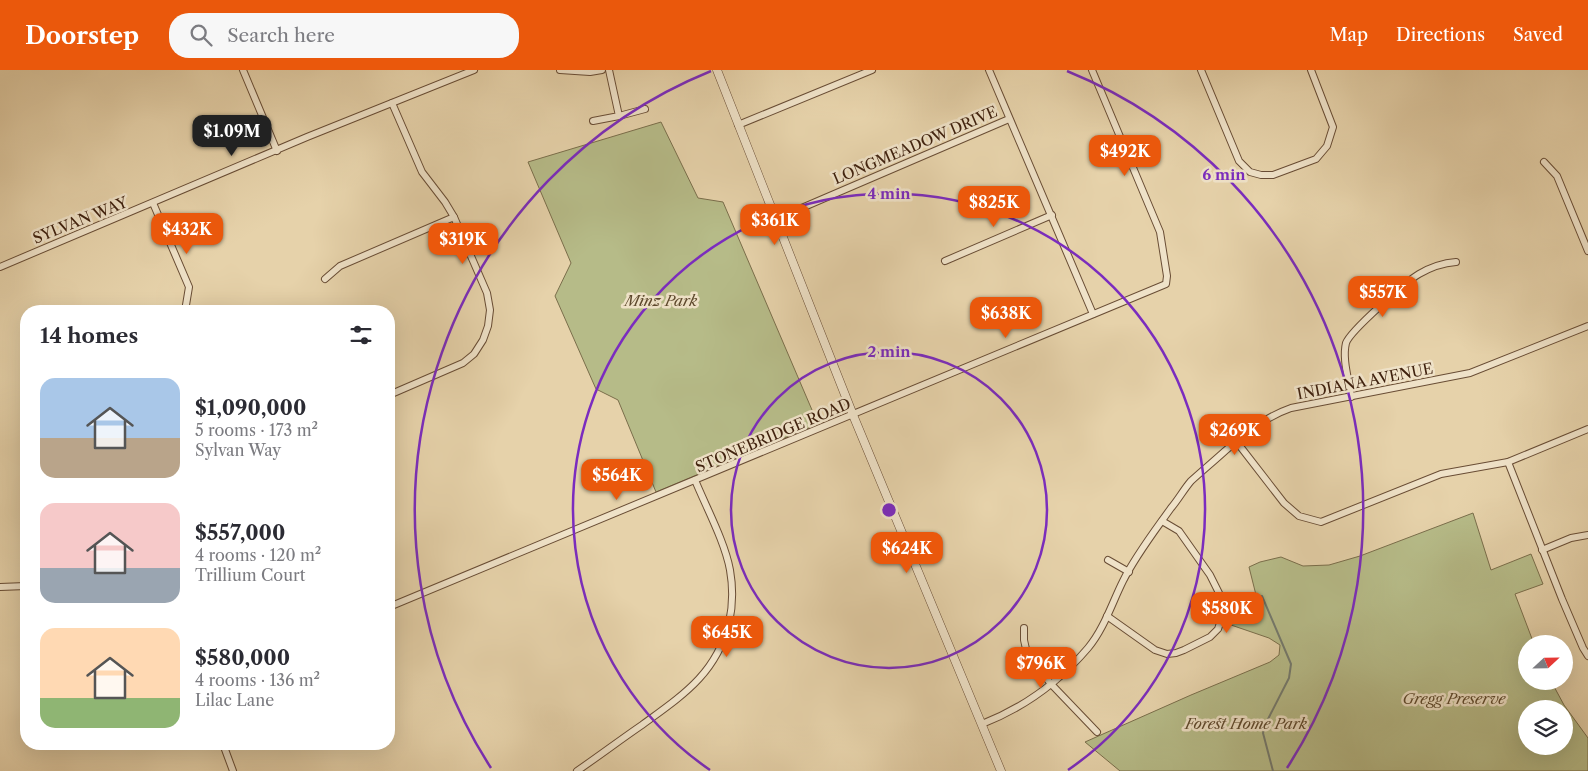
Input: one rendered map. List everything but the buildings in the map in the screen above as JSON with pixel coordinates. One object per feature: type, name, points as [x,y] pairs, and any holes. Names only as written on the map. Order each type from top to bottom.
[{"type":"street","points":[[244,70],[277,151]]},
{"type":"street","name":"SYLVAN WAY","points":[[0,267],[474,70]]},
{"type":"street","points":[[560,70],[590,72],[602,70]]},
{"type":"street","points":[[609,70],[619,116]]},
{"type":"street","points":[[717,70],[853,415],[1001,771]]},
{"type":"street","points":[[738,125],[872,70]]},
{"type":"street","points":[[989,70],[1093,314]]},
{"type":"street","name":"STONEBRIDGE ROAD","points":[[395,605],[1166,284],[1167,276],[1160,232],[1092,70]]},
{"type":"street","points":[[1201,70],[1238,161],[1250,172],[1261,175],[1274,175],[1316,159],[1327,146],[1333,126],[1311,70]]},
{"type":"street","points":[[392,103],[422,172],[454,217],[487,293],[490,310],[484,340],[476,352],[463,363],[395,392]]},
{"type":"street","points":[[593,121],[645,109]]},
{"type":"street","name":"LONGMEADOW DRIVE","points":[[776,218],[1009,119]]},
{"type":"street","points":[[1544,162],[1558,176],[1588,251]]},
{"type":"street","points":[[153,203],[189,287],[186,305]]},
{"type":"street","points":[[945,261],[1052,215]]},
{"type":"street","points":[[325,279],[340,266],[454,217]]},
{"type":"street","points":[[1351,397],[1345,358],[1346,342],[1358,326],[1418,274],[1442,263],[1456,262]]},
{"type":"street","name":"INDIANA AVENUE","points":[[982,724],[1031,700],[1052,685],[1089,647],[1145,544],[1190,482],[1261,421],[1275,413],[1291,408],[1470,374],[1588,326]]},
{"type":"street","points":[[1236,441],[1284,503],[1299,516],[1321,522],[1441,474],[1508,462],[1588,429]]},
{"type":"street","points":[[1508,462],[1542,550],[1586,646],[1588,656]]},
{"type":"street","points":[[577,771],[689,689],[716,658],[725,636],[731,611],[730,570],[726,555],[695,480]]},
{"type":"street","points":[[1106,616],[1156,650],[1167,654],[1184,650],[1210,637],[1218,630],[1222,614],[1219,594],[1210,575],[1179,531],[1162,521]]},
{"type":"street","points":[[1542,550],[1571,538],[1588,535]]},
{"type":"street","points":[[1108,560],[1129,572]]},
{"type":"street","points":[[0,587],[20,586]]},
{"type":"street","points":[[1024,628],[1026,649],[1032,660],[1052,685],[1097,732]]},
{"type":"street","points":[[225,750],[233,771]]},
{"type":"green space","name":"Minz Park","points":[[661,122],[698,198],[723,202],[818,424],[656,492],[618,400],[596,389],[555,296],[571,263],[528,162]]},
{"type":"green space","points":[[1473,513],[1491,570],[1531,554],[1543,584],[1515,594],[1531,635],[1518,635],[1518,690],[1556,690],[1561,700],[1518,700],[1518,755],[1573,755],[1573,717],[1588,738],[1588,771],[1120,771],[1085,742],[1270,662],[1279,655],[1280,645],[1269,638],[1231,625],[1234,605],[1257,599],[1249,567],[1281,557],[1303,566],[1329,565],[1360,556]]},
{"type":"waterway","points":[[1262,596],[1291,664],[1289,678],[1266,723],[1263,733],[1273,771]]},
{"type":"park label","name":"Gregg Preserve","points":[[1454,698]]},
{"type":"park label","name":"Forest Home Park","points":[[1246,723]]}]
